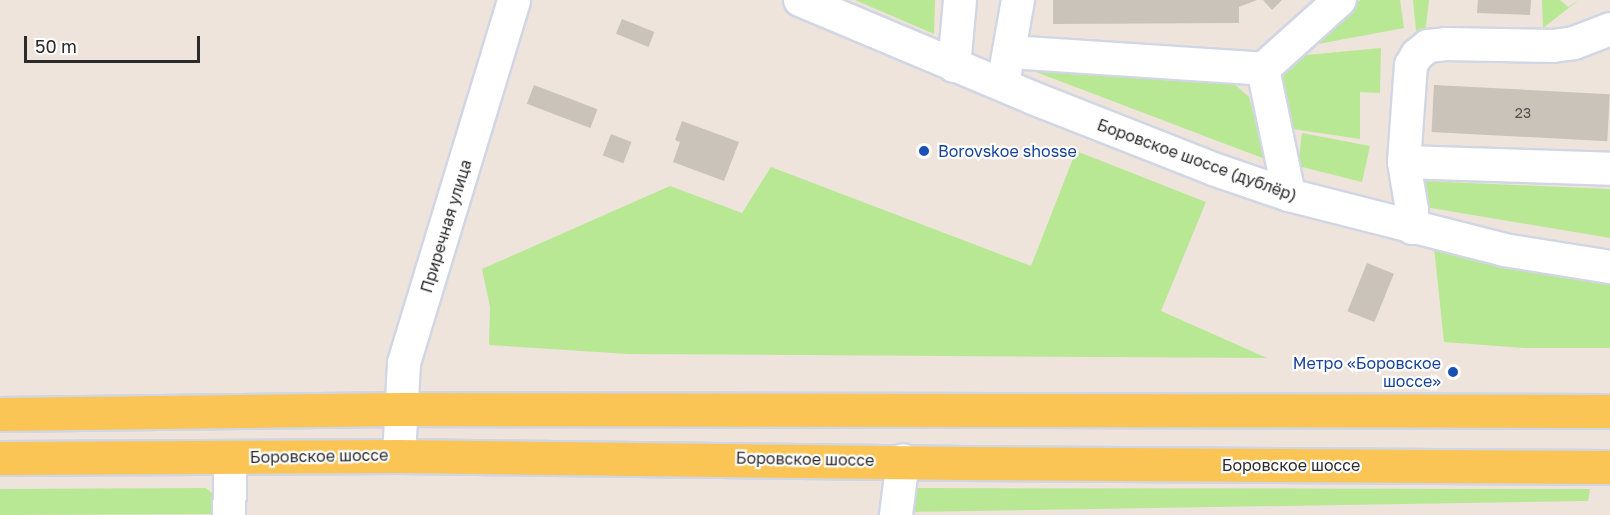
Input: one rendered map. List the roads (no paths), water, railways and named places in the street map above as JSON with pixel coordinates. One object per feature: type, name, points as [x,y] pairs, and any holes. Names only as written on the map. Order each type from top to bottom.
[{"type":"main road","points":[[0,414],[400,409],[1610,411]]},
{"type":"main road","name":"Боровское шоссе","points":[[0,458],[399,456],[1610,467]]},
{"type":"street","name":"Приречная улица","points":[[399,456],[404,363],[514,0]]},
{"type":"street","name":"Боровское шоссе (дублёр)","points":[[800,0],[954,66],[1203,165],[1289,195],[1504,250],[1610,267]]},
{"type":"street","points":[[954,66],[960,0]]},
{"type":"street","points":[[1002,85],[1018,0]]},
{"type":"street","points":[[1010,52],[1263,69],[1340,0]]},
{"type":"street","points":[[1412,228],[1412,210],[1404,162],[1411,65],[1417,55],[1428,46],[1553,46],[1584,40],[1610,29]]},
{"type":"street","points":[[1263,69],[1289,195]]},
{"type":"street","points":[[1404,162],[1610,169]]},
{"type":"street","points":[[229,515],[231,457]]},
{"type":"street","points":[[896,515],[903,460]]},
{"type":"place","name":"Borovskoe shosse","points":[[924,151]]},
{"type":"place","name":"Метро «Боровское шоссе»","points":[[1453,372]]}]
